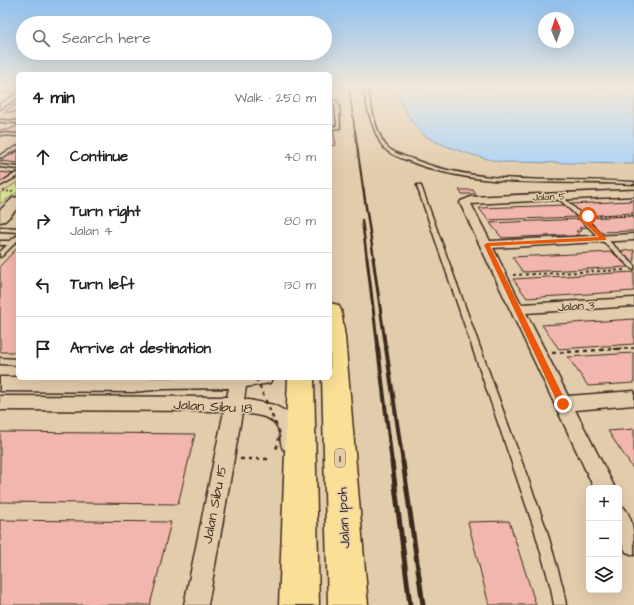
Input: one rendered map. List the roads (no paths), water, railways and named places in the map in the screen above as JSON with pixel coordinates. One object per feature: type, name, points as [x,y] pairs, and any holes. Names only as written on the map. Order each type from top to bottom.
[{"type":"highway","name":"Jalan Ipoh","points":[[332,328],[348,605]]},
{"type":"highway","points":[[298,605],[301,380]]},
{"type":"street","name":"Jalan 5","points":[[487,245],[466,203],[470,200],[634,193]]},
{"type":"street","points":[[0,230],[16,204]]},
{"type":"street","points":[[0,230],[16,216]]},
{"type":"street","points":[[604,485],[487,245],[634,237]]},
{"type":"street","name":"Jalan 3","points":[[518,309],[634,302]]},
{"type":"street","points":[[104,386],[124,380]]},
{"type":"street","name":"Jalan Sibu 18","points":[[0,384],[104,386],[227,380]]},
{"type":"street","name":"Jalan Sibu 15","points":[[196,605],[234,404],[247,380]]},
{"type":"street","points":[[563,404],[634,398]]},
{"type":"street","name":"Jalan Sibu 18","points":[[0,403],[234,404],[274,412],[283,418],[289,431],[295,605]]},
{"type":"street","points":[[622,521],[634,544]]},
{"type":"lane","points":[[332,128],[339,127],[337,115]]},
{"type":"lane","points":[[373,115],[379,138],[388,149],[406,159],[426,166],[495,180],[634,183]]},
{"type":"lane","points":[[0,120],[16,122]]},
{"type":"lane","points":[[0,134],[16,135]]},
{"type":"lane","points":[[0,157],[16,148]]},
{"type":"lane","points":[[0,166],[16,168]]},
{"type":"lane","points":[[0,185],[16,175]]},
{"type":"lane","points":[[419,186],[540,528],[557,588],[560,605]]},
{"type":"lane","points":[[559,196],[634,268]]},
{"type":"lane","points":[[0,230],[16,230]]},
{"type":"lane","points":[[0,230],[11,244]]},
{"type":"lane","points":[[0,255],[16,239]]},
{"type":"lane","points":[[0,362],[16,362]]},
{"type":"water","points":[[408,115],[634,115],[634,164],[502,162],[484,158],[439,143],[423,134]]},
{"type":"railway","points":[[353,115],[355,132]]},
{"type":"railway","points":[[355,131],[363,188]]},
{"type":"railway","points":[[363,187],[374,259]]},
{"type":"railway","points":[[362,220],[367,259]]},
{"type":"railway","points":[[367,258],[378,349]]},
{"type":"railway","points":[[373,258],[386,349]]},
{"type":"railway","points":[[378,348],[392,463]]},
{"type":"railway","points":[[386,348],[403,463]]},
{"type":"railway","points":[[392,462],[410,605]]},
{"type":"railway","points":[[403,462],[423,605]]}]
